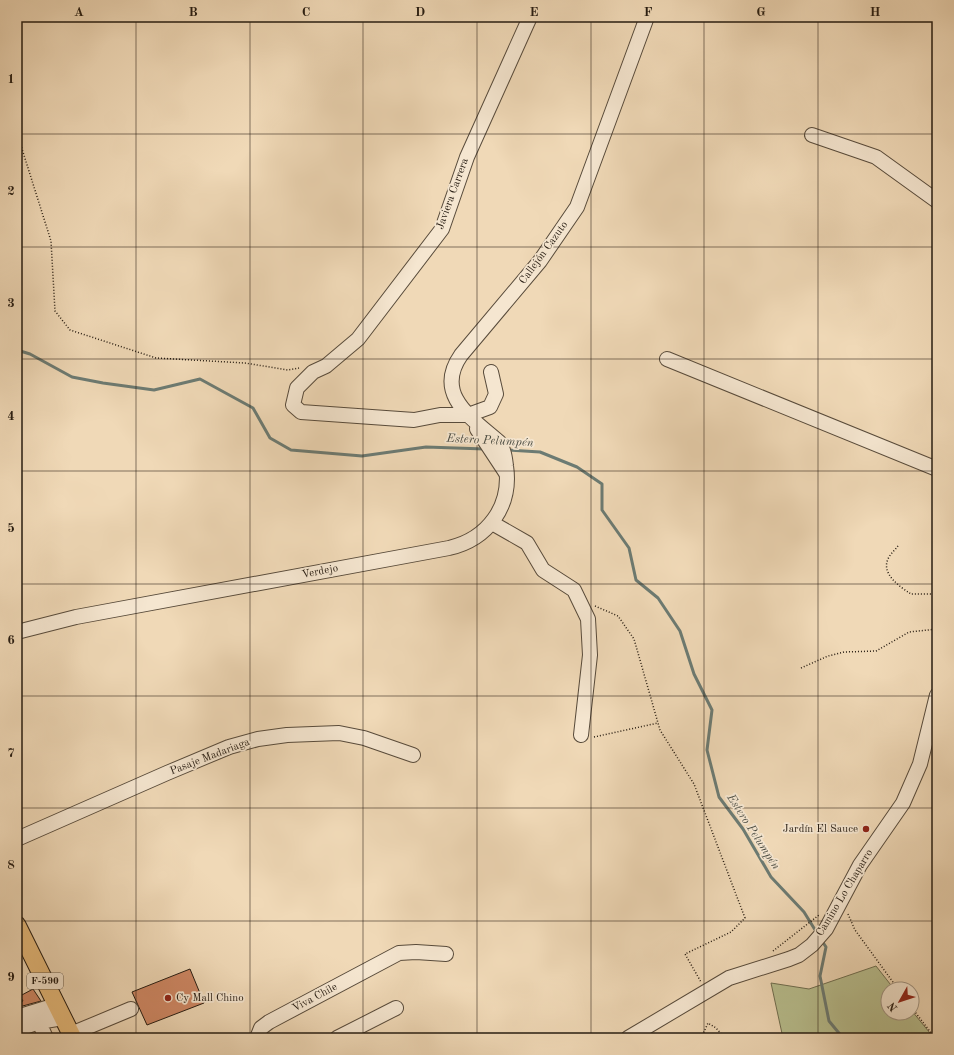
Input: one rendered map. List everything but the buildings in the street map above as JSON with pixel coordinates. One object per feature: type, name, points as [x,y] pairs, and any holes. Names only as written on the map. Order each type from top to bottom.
[{"type":"main road","name":"F-590","points":[[17,925],[72,1036]]},
{"type":"street","name":"Javiera Carrera","points":[[468,415],[440,415],[414,420],[302,412],[293,405],[297,388],[313,372],[326,366],[358,339],[442,230],[467,157],[530,17]]},
{"type":"street","name":"Callejón Cazuto","points":[[508,476],[468,415],[459,405],[453,392],[452,378],[455,366],[461,355],[540,262],[577,207],[647,17]]},
{"type":"street","points":[[812,134],[876,157],[937,200]]},
{"type":"street","points":[[667,359],[937,469]]},
{"type":"street","points":[[468,415],[490,407],[496,394],[491,372]]},
{"type":"street","name":"Verdejo","points":[[17,632],[76,618],[458,546],[475,538],[492,523],[503,503],[508,476]]},
{"type":"street","points":[[492,523],[527,543],[543,570],[574,590],[588,619],[590,655],[580,735]]},
{"type":"street","name":"Camino Lo Chaparro","points":[[628,1038],[729,978],[799,955],[812,945],[826,928],[860,865],[903,803],[920,764],[937,695]]},
{"type":"street","name":"Pasaje Madariaga","points":[[17,839],[167,773],[229,748],[258,739],[287,735],[339,733],[364,738],[413,755]]},
{"type":"street","name":"Viva Chile","points":[[257,1038],[262,1028],[269,1022],[399,953],[416,952],[446,954]]},
{"type":"street","points":[[338,1038],[396,1008]]},
{"type":"street","points":[[72,1036],[131,1009]]},
{"type":"street","points":[[17,1017],[60,1011]]},
{"type":"street","points":[[17,1030],[39,1022],[60,1011]]},
{"type":"street","points":[[39,1022],[46,1038]]},
{"type":"path","points":[[17,133],[51,241],[55,311],[70,330],[156,358],[245,363],[288,370]]},
{"type":"path","points":[[898,546],[888,558],[886,568],[892,578],[911,594],[937,594]]},
{"type":"path","points":[[579,602],[601,608],[618,616],[634,639],[660,730],[694,784],[745,918],[732,932],[685,954],[706,991]]},
{"type":"path","points":[[801,668],[814,661],[833,654],[844,652],[876,651],[909,632],[937,629]]},
{"type":"path","points":[[580,735],[597,737],[658,723]]},
{"type":"path","points":[[839,903],[848,914],[855,930],[892,981]]},
{"type":"path","points":[[772,952],[821,914]]},
{"type":"path","points":[[920,1018],[935,1038]]},
{"type":"path","points":[[703,1038],[702,1036],[708,1023],[716,1028],[725,1038]]},
{"type":"green space","points":[[876,966],[888,981],[880,981],[880,1021],[920,1021],[934,1038],[783,1038],[771,983],[809,989]]},
{"type":"waterway","name":"Estero Pelumpén","points":[[17,350],[30,354],[72,377],[103,383],[154,390],[200,379],[253,408],[270,438],[291,450],[362,456],[426,447],[485,449]]},
{"type":"waterway","name":"Estero Pelumpén","points":[[507,450],[540,452],[577,467],[602,484],[602,510],[629,548],[636,580],[658,598],[680,631],[694,674],[712,710],[707,750],[719,797],[743,829],[771,877],[804,912],[817,933]]},
{"type":"waterway","name":"Estero Pelumpén","points":[[822,941],[826,947],[820,976],[829,1021],[843,1038]]},
{"type":"place","name":"Jardín El Sauce","points":[[866,829]]},
{"type":"place","name":"Cy Mall Chino","points":[[168,998]]}]
